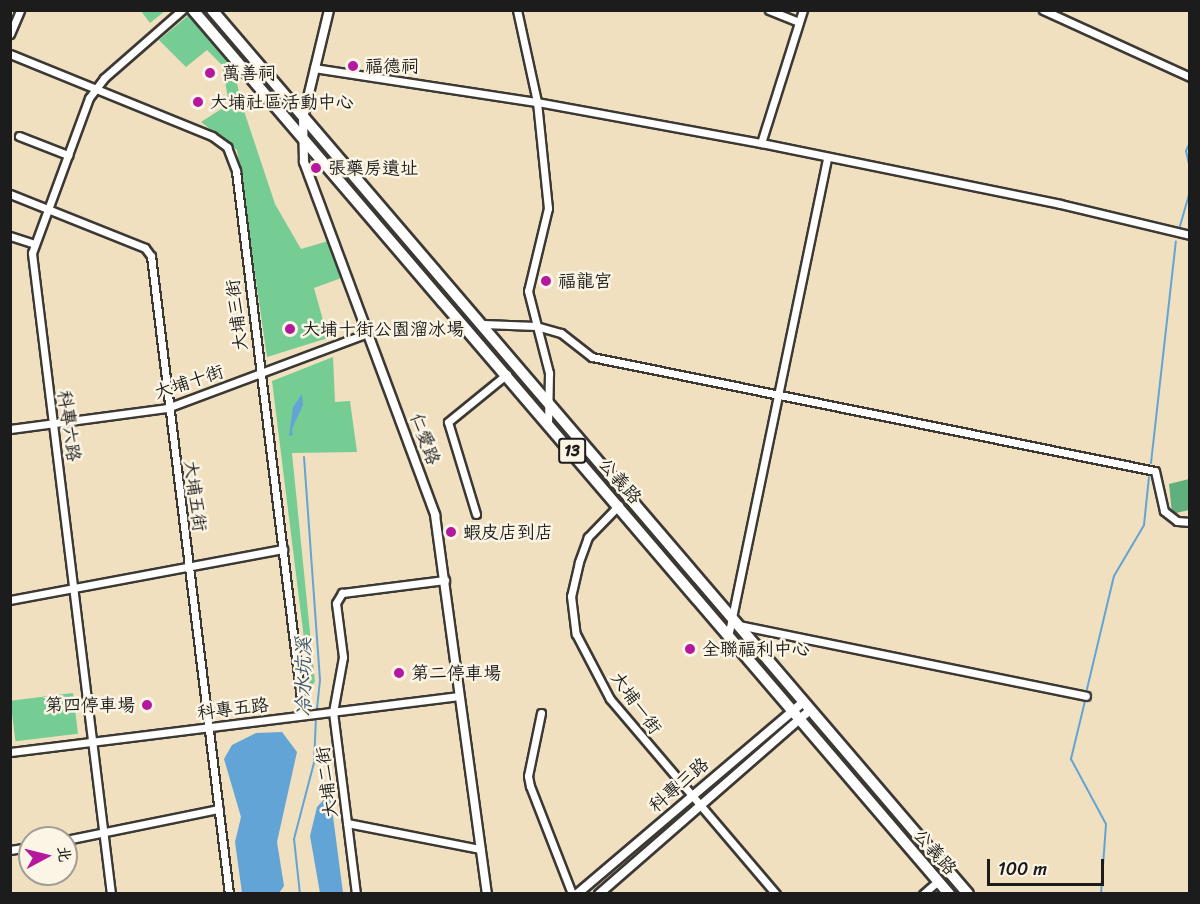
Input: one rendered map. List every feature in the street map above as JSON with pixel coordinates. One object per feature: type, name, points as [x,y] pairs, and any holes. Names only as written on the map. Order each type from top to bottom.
[{"type":"main road","name":"公義路","points":[[193,10],[729,632],[949,894]]},
{"type":"main road","name":"公義路","points":[[212,10],[736,619],[806,706],[968,894]]},
{"type":"street","points":[[10,34],[20,10]]},
{"type":"street","name":"科專六路","points":[[111,894],[32,253],[95,90],[182,10]]},
{"type":"street","name":"仁愛路","points":[[329,10],[303,118],[304,162],[435,515],[458,696],[487,894]]},
{"type":"street","points":[[517,10],[537,102],[548,208],[528,279],[536,326],[549,373],[548,423]]},
{"type":"street","points":[[769,10],[800,22]]},
{"type":"street","points":[[761,143],[803,10]]},
{"type":"street","points":[[1043,10],[1190,77]]},
{"type":"street","name":"大埔三街","points":[[10,54],[212,136],[227,147],[236,171],[259,375],[307,715]]},
{"type":"street","points":[[314,68],[537,102],[761,143],[1060,204],[1190,235]]},
{"type":"street","points":[[19,136],[68,155]]},
{"type":"street","points":[[729,632],[736,619],[778,394],[827,158]]},
{"type":"street","name":"大埔五街","points":[[10,194],[145,248],[151,256],[167,408],[189,565],[229,894]]},
{"type":"street","points":[[10,236],[35,244]]},
{"type":"street","points":[[483,324],[536,326],[561,333],[592,357],[1155,471],[1164,511],[1177,520],[1190,522]]},
{"type":"street","name":"大埔十街","points":[[10,429],[167,408],[369,333]]},
{"type":"street","points":[[476,514],[448,422],[507,374]]},
{"type":"street","name":"大埔一街","points":[[619,505],[588,537],[579,562],[571,596],[576,634],[610,699],[776,894]]},
{"type":"street","points":[[10,600],[283,549]]},
{"type":"street","name":"大埔二街","points":[[356,894],[330,712],[343,657],[336,603],[342,593],[445,580]]},
{"type":"street","points":[[729,632],[736,619]]},
{"type":"street","points":[[736,619],[1086,696]]},
{"type":"street","name":"科專五路","points":[[10,752],[458,696]]},
{"type":"street","name":"科專三路","points":[[577,894],[793,710],[806,706]]},
{"type":"street","name":"科專三路","points":[[599,894],[801,719],[806,706]]},
{"type":"street","points":[[541,713],[528,776],[572,894]]},
{"type":"street","points":[[840,766],[863,771]]},
{"type":"street","points":[[78,838],[219,809]]},
{"type":"street","points":[[347,823],[480,849]]},
{"type":"street","points":[[923,894],[938,881]]},
{"type":"green space","points":[[141,11],[165,11],[150,23]]},
{"type":"green space","points":[[190,14],[233,64],[241,102],[275,204],[301,249],[328,241],[344,277],[314,288],[328,338],[267,357],[237,150],[201,122],[229,104],[222,65],[207,50],[186,67],[159,40]]},
{"type":"green space","points":[[333,357],[335,402],[350,401],[357,452],[292,453],[315,682],[310,687],[272,381]]},
{"type":"green space","points":[[1189,479],[1189,510],[1172,514],[1169,484]]},
{"type":"green space","points":[[73,693],[78,734],[15,741],[10,701]]},
{"type":"water","points":[[302,394],[303,405],[292,429],[293,435],[289,436],[293,407]]},
{"type":"water","points":[[282,732],[297,752],[277,842],[284,886],[279,893],[242,893],[235,842],[241,817],[224,759],[232,745],[256,733]]},
{"type":"water","points":[[330,793],[343,893],[320,893],[310,836],[317,807]]},
{"type":"waterway","points":[[1190,142],[1186,151],[1190,169]]},
{"type":"waterway","points":[[1180,226],[1190,190]]},
{"type":"waterway","points":[[1151,463],[1176,241]]},
{"type":"waterway","name":"冷水坑溪","points":[[304,457],[320,680],[317,711]]},
{"type":"waterway","points":[[1087,689],[1114,576],[1144,525],[1149,477]]},
{"type":"waterway","points":[[1085,701],[1071,759],[1106,824],[1101,894]]},
{"type":"waterway","name":"冷水坑溪","points":[[300,894],[294,839],[314,763],[316,717]]},
{"type":"place","name":"福德祠","points":[[353,66]]},
{"type":"place","name":"萬善祠","points":[[210,73]]},
{"type":"place","name":"大埔社區活動中心","points":[[198,102]]},
{"type":"place","name":"張藥房遺址","points":[[316,168]]},
{"type":"place","name":"福龍宮","points":[[546,281]]},
{"type":"place","name":"大埔十街公園溜冰場","points":[[290,329]]},
{"type":"place","name":"蝦皮店到店","points":[[451,532]]},
{"type":"place","name":"全聯福利中心","points":[[690,649]]},
{"type":"place","name":"第二停車場","points":[[399,673]]},
{"type":"place","name":"第四停車場","points":[[147,705]]}]
